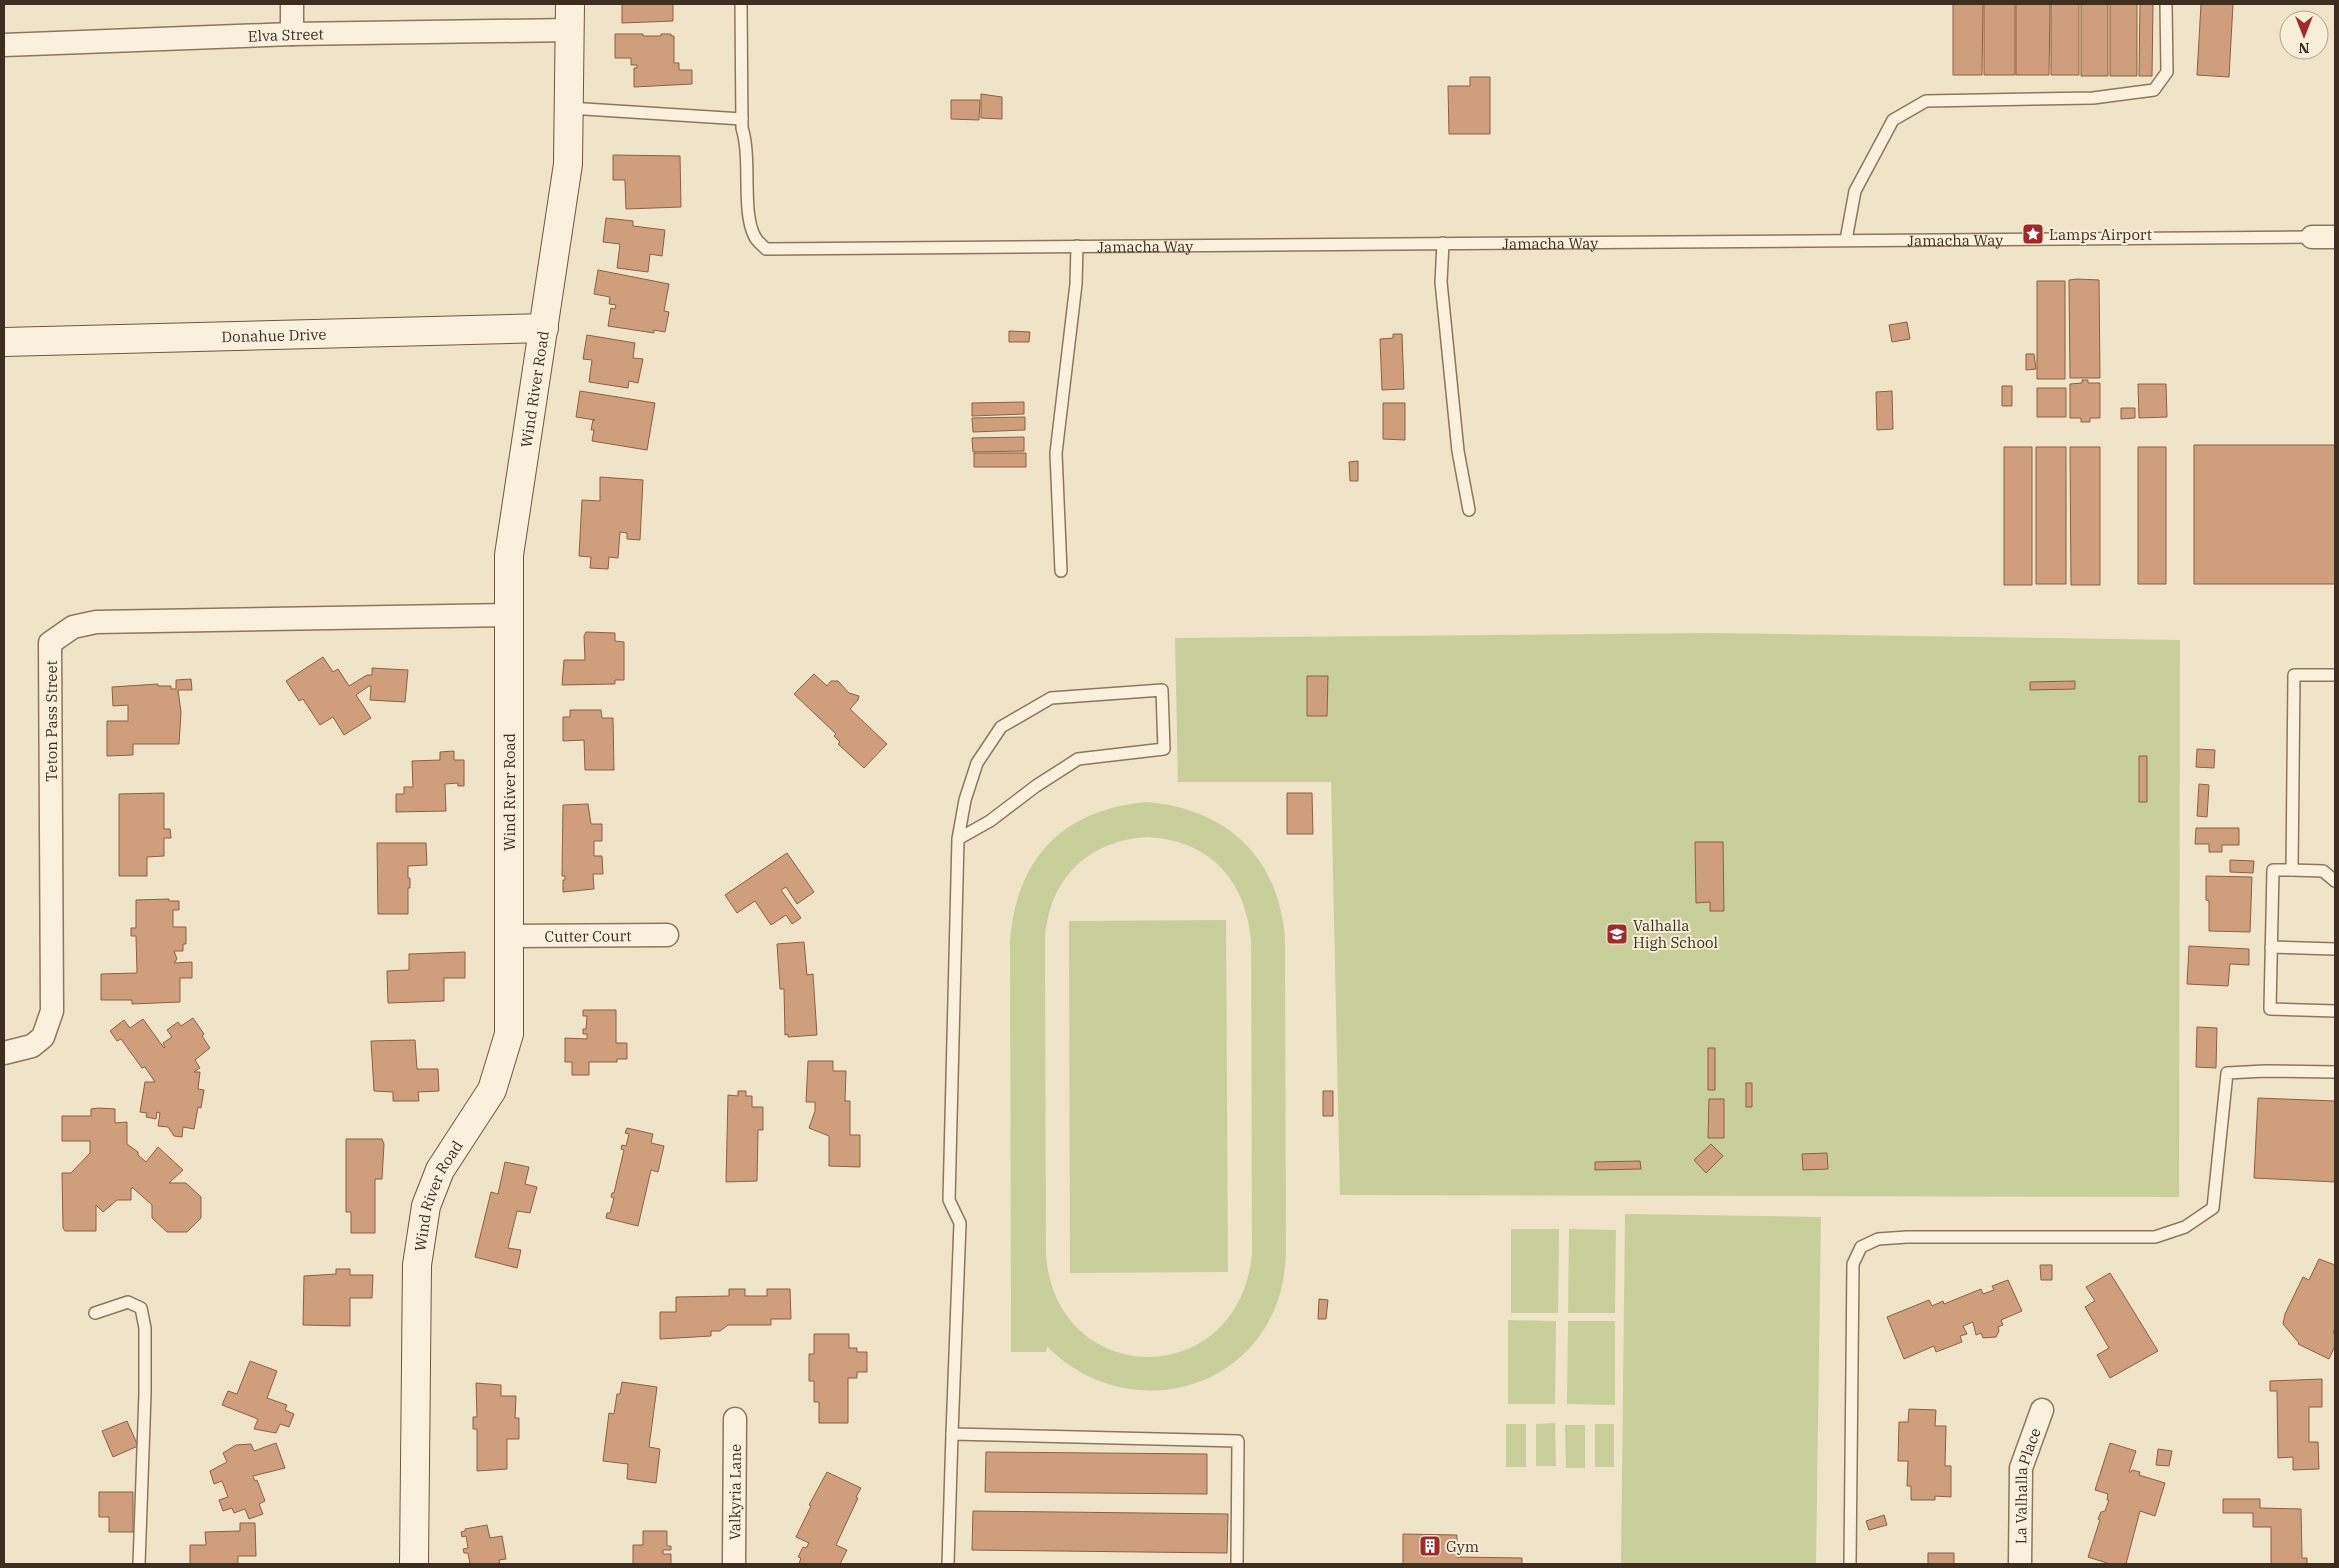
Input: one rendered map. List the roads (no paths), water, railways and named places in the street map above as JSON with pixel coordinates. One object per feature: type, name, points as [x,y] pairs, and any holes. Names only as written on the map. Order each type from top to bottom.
[{"type":"street","points":[[292,4],[292,34]]},
{"type":"street","name":"Elva Street","points":[[4,44],[292,34],[570,17]]},
{"type":"street","name":"Wind River Road","points":[[414,1564],[417,1265],[426,1206],[440,1170],[492,1090],[508,1034],[508,555],[568,164],[570,17]]},
{"type":"street","name":"Jamacha Way","points":[[2312,237],[2335,237]]},
{"type":"street","name":"Donahue Drive","points":[[4,342],[544,328]]},
{"type":"street","name":"Teton Pass Street","points":[[4,1053],[32,1046],[43,1037],[52,1011],[50,644],[73,627],[96,622],[508,615]]},
{"type":"street","name":"Cutter Court","points":[[508,936],[666,935]]},
{"type":"street","name":"La Valhalla Place","points":[[2020,1564],[2021,1468],[2042,1410]]},
{"type":"street","name":"Valkyria Lane","points":[[734,1564],[735,1419]]},
{"type":"lane","points":[[569,108],[742,119],[741,4]]},
{"type":"lane","points":[[1846,240],[1855,191],[1893,120],[1926,101],[2093,98],[2154,90],[2167,72],[2166,4]]},
{"type":"lane","name":"Jamacha Way","points":[[742,119],[742,128],[746,141],[749,211],[755,237],[766,249],[2312,237]]},
{"type":"lane","points":[[1443,243],[1440,282],[1458,451],[1469,510]]},
{"type":"lane","points":[[1061,571],[1056,453],[1076,284],[1077,246]]},
{"type":"lane","points":[[2292,870],[2294,676],[2335,675]]},
{"type":"lane","points":[[948,1564],[960,1223],[949,1200],[958,839],[965,800],[977,763],[1001,727],[1050,698],[1162,690],[1164,749],[1078,759],[1036,786],[990,821],[958,839]]},
{"type":"lane","points":[[2335,881],[2323,871],[2273,870],[2270,1009],[2335,1011]]},
{"type":"lane","points":[[2271,947],[2335,949]]},
{"type":"lane","points":[[1850,1564],[1853,1264],[1861,1247],[1878,1239],[1908,1237],[2155,1237],[2185,1227],[2213,1208],[2227,1073],[2265,1071],[2335,1072]]},
{"type":"lane","points":[[95,1313],[128,1302],[141,1308],[145,1328],[145,1394],[139,1564]]},
{"type":"lane","points":[[952,1434],[1238,1441],[1238,1564]]},
{"type":"place","name":"Lamps Airport","points":[[2033,234]]},
{"type":"place","name":"Valhalla High School","points":[[1617,934]]},
{"type":"place","name":"Gym","points":[[1430,1546]]}]
